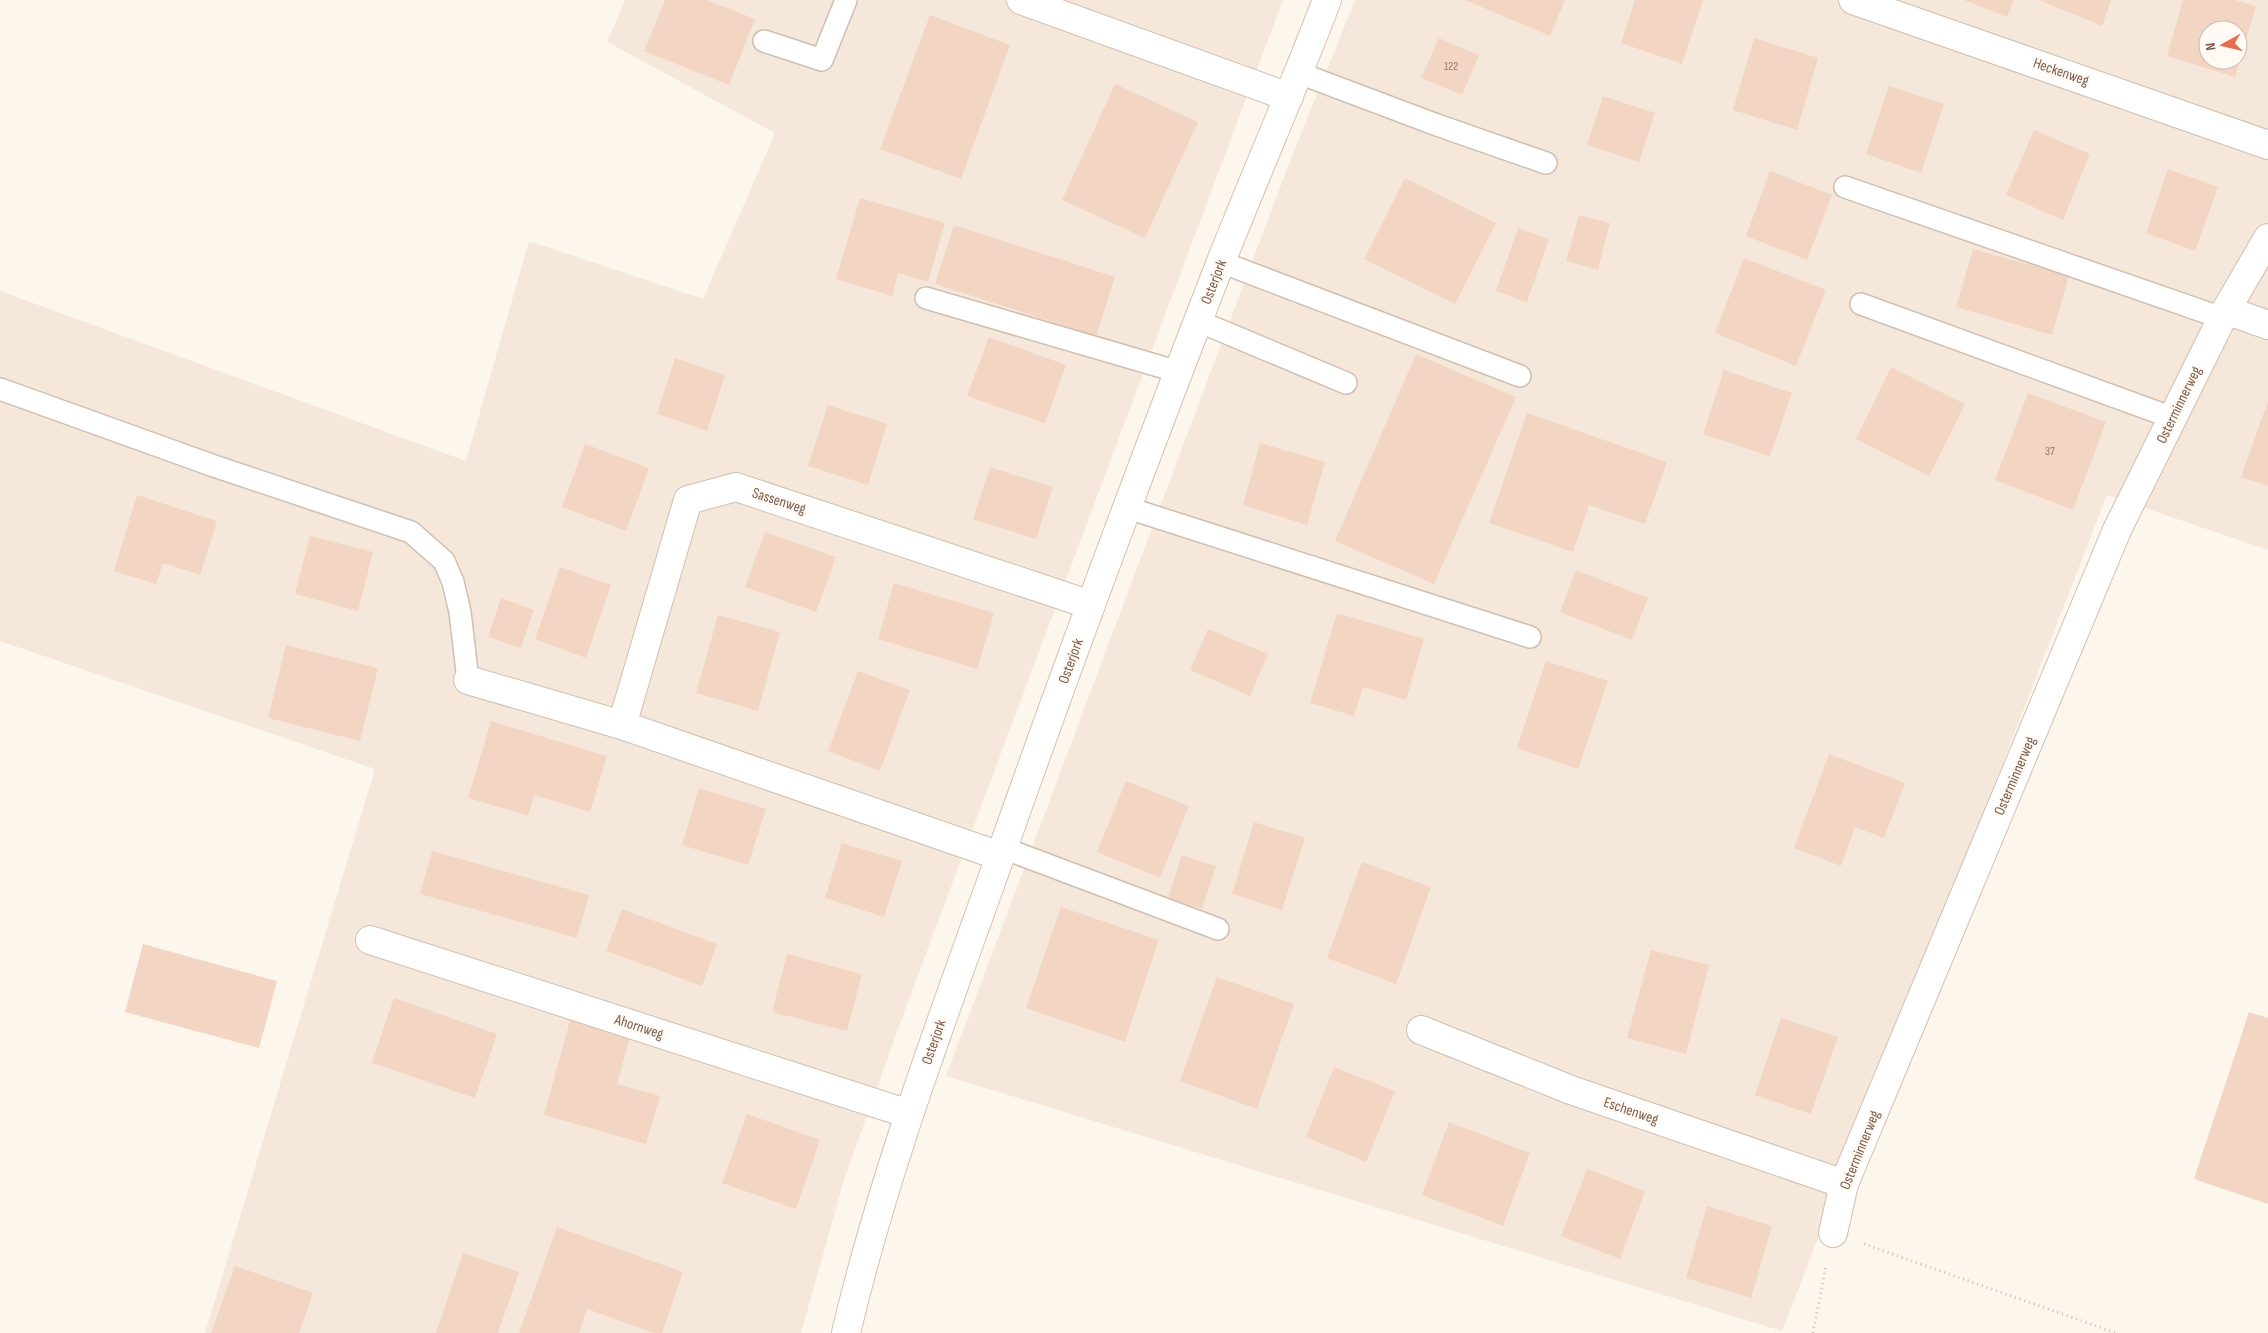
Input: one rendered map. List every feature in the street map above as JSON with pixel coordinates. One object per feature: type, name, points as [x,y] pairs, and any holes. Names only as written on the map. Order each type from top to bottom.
[{"type":"street","points":[[1021,0],[1294,85]]},
{"type":"street","name":"Osterjork","points":[[846,1333],[876,1219],[909,1114],[1001,852],[1091,605],[1198,321],[1327,0]]},
{"type":"street","name":"Heckenweg","points":[[1853,0],[2268,145]]},
{"type":"street","name":"Osterminnerweg","points":[[1833,1233],[1844,1184],[2117,530],[2224,314],[2268,238]]},
{"type":"street","points":[[2224,314],[2268,325]]},
{"type":"street","name":"Sassenweg","points":[[622,725],[688,500],[736,487],[1091,605]]},
{"type":"street","points":[[468,680],[622,725],[1001,852]]},
{"type":"street","name":"Ahornweg","points":[[370,940],[909,1114]]},
{"type":"street","name":"Eschenweg","points":[[1421,1030],[1571,1090],[1844,1184]]},
{"type":"lane","points":[[764,41],[822,60],[846,0]]},
{"type":"lane","points":[[1294,85],[1437,125],[1546,163]]},
{"type":"lane","points":[[1845,187],[2224,314]]},
{"type":"lane","points":[[1221,262],[1520,376]]},
{"type":"lane","points":[[926,298],[1179,372]]},
{"type":"lane","points":[[1861,304],[2173,418]]},
{"type":"lane","points":[[1198,321],[1346,384]]},
{"type":"lane","points":[[0,389],[214,466],[411,532],[444,561],[453,582],[460,612],[468,680]]},
{"type":"lane","points":[[1128,508],[1530,637]]},
{"type":"lane","points":[[1001,852],[1218,929]]},
{"type":"path","points":[[1813,1333],[1833,1233],[2116,1333]]},
{"type":"shaded area","points":[[625,0],[1283,0],[906,1007],[844,1180],[801,1333],[205,1333],[375,769],[0,641],[0,291],[466,461],[529,241],[703,299],[775,133],[607,42]]},
{"type":"shaded area","points":[[1355,0],[2268,0],[2268,550],[2107,495],[1782,1331],[946,1076],[1287,169]]},
{"type":"building","points":[[665,0],[707,0],[755,19],[729,85],[644,51]]},
{"type":"building","points":[[1465,0],[1565,0],[1550,36]]},
{"type":"building","points":[[1635,0],[1703,0],[1682,64],[1621,43]]},
{"type":"building","points":[[1964,0],[2014,0],[2007,17]]},
{"type":"building","points":[[2039,0],[2111,0],[2102,26]]},
{"type":"building","points":[[2183,0],[2235,0],[2256,6],[2248,33],[2248,20],[2198,20],[2198,66],[2167,56]]},
{"type":"building","points":[[930,15],[1010,45],[961,179],[880,149]]},
{"type":"building","points":[[1439,38],[1479,55],[1462,95],[1421,78]]},
{"type":"building","points":[[1754,38],[1818,58],[1797,130],[1733,110]]},
{"type":"building","points":[[2212,70],[2237,70],[2235,77]]},
{"type":"building","points":[[1115,84],[1198,122],[1145,238],[1062,200]]},
{"type":"building","points":[[1889,86],[1944,104],[1921,173],[1866,154]]},
{"type":"building","points":[[1603,96],[1655,113],[1639,162],[1587,145]]},
{"type":"building","points":[[2034,130],[2090,154],[2063,220],[2006,195]]},
{"type":"building","points":[[2168,169],[2218,187],[2195,251],[2146,233]]},
{"type":"building","points":[[1770,171],[1832,195],[1807,260],[1746,236]]},
{"type":"building","points":[[1405,178],[1496,223],[1455,304],[1364,259]]},
{"type":"building","points":[[860,198],[945,223],[928,282],[898,273],[892,296],[836,279]]},
{"type":"building","points":[[1579,215],[1610,223],[1598,270],[1566,261]]},
{"type":"building","points":[[954,225],[1115,277],[1096,336],[935,284]]},
{"type":"building","points":[[1518,228],[1549,239],[1527,302],[1496,291]]},
{"type":"building","points":[[1973,249],[2069,276],[2052,335],[1956,307]]},
{"type":"building","points":[[1744,258],[1826,290],[1796,366],[1715,333]]},
{"type":"building","points":[[989,337],[1066,365],[1045,423],[967,396]]},
{"type":"building","points":[[1416,354],[1516,397],[1434,584],[1335,541]]},
{"type":"building","points":[[675,358],[725,375],[707,431],[657,414]]},
{"type":"building","points":[[1891,367],[1965,404],[1929,476],[1856,439]]},
{"type":"building","points":[[1724,370],[1792,393],[1770,456],[1703,434]]},
{"type":"building","points":[[2028,393],[2106,422],[2073,510],[1995,480]]},
{"type":"building","points":[[2268,401],[2268,486],[2241,477]]},
{"type":"building","points":[[828,405],[887,424],[868,485],[808,466]]},
{"type":"building","points":[[1527,413],[1667,462],[1645,524],[1589,505],[1573,552],[1489,523]]},
{"type":"building","points":[[1260,443],[1325,462],[1307,525],[1243,505]]},
{"type":"building","points":[[585,444],[649,468],[626,531],[562,507]]},
{"type":"building","points":[[990,467],[1053,487],[1036,539],[973,519]]},
{"type":"building","points":[[137,495],[217,521],[200,575],[163,563],[156,584],[114,571]]},
{"type":"building","points":[[765,532],[836,557],[816,612],[745,587]]},
{"type":"building","points":[[310,536],[373,552],[358,611],[295,594]]},
{"type":"building","points":[[560,567],[611,585],[586,658],[535,639]]},
{"type":"building","points":[[1576,570],[1648,598],[1632,640],[1560,612]]},
{"type":"building","points":[[894,583],[994,613],[977,669],[878,639]]},
{"type":"building","points":[[501,598],[534,610],[521,648],[488,637]]},
{"type":"building","points":[[1337,613],[1424,639],[1406,700],[1363,687],[1354,716],[1310,703]]},
{"type":"building","points":[[718,615],[780,632],[758,711],[696,693]]},
{"type":"building","points":[[1208,629],[1268,654],[1250,696],[1190,670]]},
{"type":"building","points":[[286,645],[378,668],[360,741],[268,718]]},
{"type":"building","points":[[1546,661],[1608,681],[1578,769],[1517,748]]},
{"type":"building","points":[[858,671],[910,690],[880,771],[828,751]]},
{"type":"building","points":[[491,721],[607,756],[590,812],[534,795],[528,816],[468,798]]},
{"type":"building","points":[[1829,754],[1905,783],[1884,838],[1855,827],[1841,866],[1794,848]]},
{"type":"building","points":[[1126,781],[1189,806],[1160,878],[1097,852]]},
{"type":"building","points":[[699,788],[766,809],[748,865],[682,845]]},
{"type":"building","points":[[1254,822],[1305,838],[1282,910],[1232,894]]},
{"type":"building","points":[[842,843],[902,861],[884,917],[825,898]]},
{"type":"building","points":[[432,851],[589,895],[577,938],[420,894]]},
{"type":"building","points":[[1182,855],[1216,866],[1202,909],[1168,898]]},
{"type":"building","points":[[1362,862],[1431,887],[1396,984],[1327,958]]},
{"type":"building","points":[[1061,907],[1159,940],[1125,1042],[1026,1008]]},
{"type":"building","points":[[622,909],[717,944],[702,986],[606,951]]},
{"type":"building","points":[[143,944],[277,981],[259,1048],[125,1012]]},
{"type":"building","points":[[1651,950],[1709,965],[1686,1054],[1627,1038]]},
{"type":"building","points":[[787,954],[862,974],[847,1031],[772,1012]]},
{"type":"building","points":[[1217,977],[1294,1004],[1257,1109],[1180,1081]]},
{"type":"building","points":[[394,998],[497,1034],[475,1098],[372,1063]]},
{"type":"building","points":[[2249,1012],[2268,1018],[2268,1204],[2194,1179]]},
{"type":"building","points":[[571,1017],[631,1034],[617,1084],[660,1096],[646,1144],[544,1115]]},
{"type":"building","points":[[1781,1018],[1838,1037],[1811,1114],[1755,1095]]},
{"type":"building","points":[[1334,1067],[1395,1091],[1366,1162],[1306,1137]]},
{"type":"building","points":[[747,1114],[820,1140],[796,1209],[722,1183]]},
{"type":"building","points":[[1449,1122],[1530,1153],[1503,1226],[1422,1195]]},
{"type":"building","points":[[1587,1169],[1645,1191],[1620,1259],[1561,1236]]},
{"type":"building","points":[[1707,1206],[1772,1226],[1751,1298],[1686,1278]]},
{"type":"building","points":[[557,1227],[683,1272],[662,1333],[654,1333],[587,1309],[579,1333],[519,1333]]},
{"type":"building","points":[[463,1253],[519,1272],[498,1333],[436,1333]]},
{"type":"building","points":[[235,1266],[313,1293],[299,1333],[211,1333]]}]
